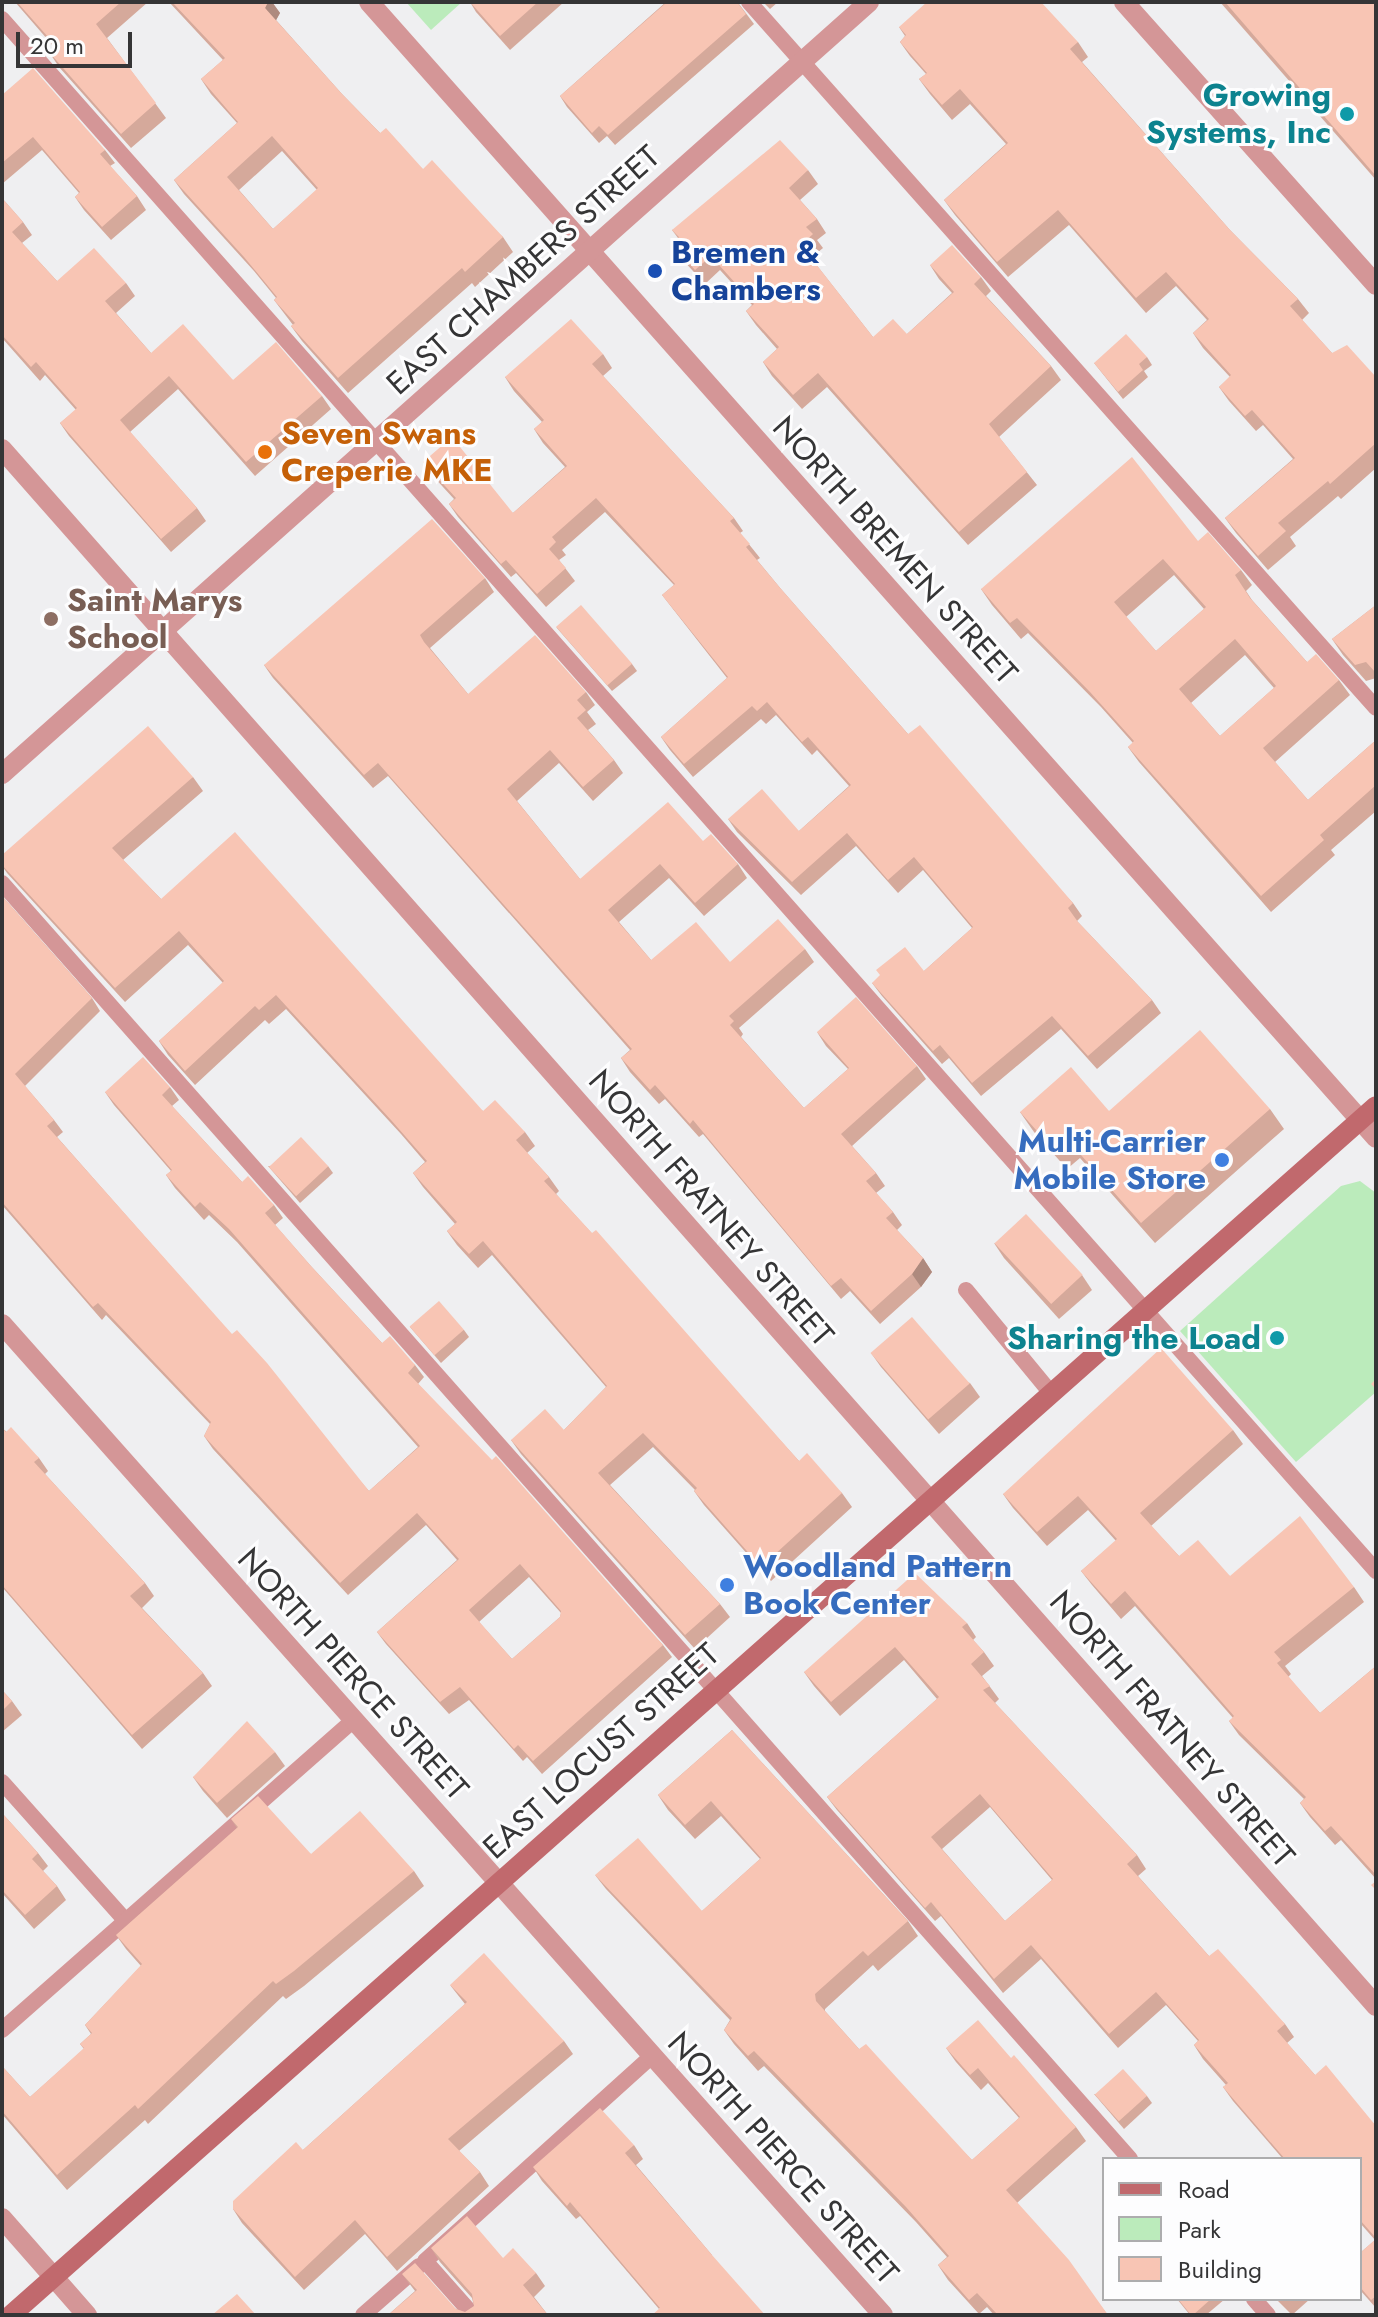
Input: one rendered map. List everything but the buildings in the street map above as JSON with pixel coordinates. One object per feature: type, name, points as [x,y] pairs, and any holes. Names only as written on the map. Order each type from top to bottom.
[{"type":"main road","name":"EAST LOCUST STREET","points":[[11,2315],[1376,1106]]},
{"type":"street","name":"NORTH BREMEN STREET","points":[[369,2],[1376,1138]]},
{"type":"street","name":"EAST CHAMBERS STREET","points":[[2,774],[869,2]]},
{"type":"street","points":[[1124,2],[1376,285]]},
{"type":"street","name":"NORTH FRATNEY STREET","points":[[2,449],[1376,2006]]},
{"type":"street","name":"NORTH PIERCE STREET","points":[[2,1324],[883,2315]]},
{"type":"street","points":[[2,2218],[87,2315]]},
{"type":"lane","points":[[749,2],[1376,708]]},
{"type":"lane","points":[[2,19],[1376,1571]]},
{"type":"lane","points":[[2,883],[1128,2157]]},
{"type":"lane","points":[[966,1290],[1051,1393]]},
{"type":"lane","points":[[2,2030],[353,1721]]},
{"type":"lane","points":[[2,1782],[126,1921]]},
{"type":"lane","points":[[363,2315],[652,2056]]},
{"type":"lane","points":[[425,2261],[473,2315]]},
{"type":"green space","points":[[406,2],[462,2],[431,30]]},
{"type":"green space","points":[[1360,1181],[1376,1193],[1376,1392],[1296,1462],[1180,1331],[1341,1186]]},
{"type":"place","name":"Growing Systems, Inc","points":[[1347,114]]},
{"type":"place","name":"Bremen & Chambers","points":[[655,271]]},
{"type":"place","name":"Seven Swans Creperie MKE","points":[[265,452]]},
{"type":"place","name":"Saint Marys School","points":[[51,619]]},
{"type":"place","name":"Multi-Carrier Mobile Store","points":[[1222,1160]]},
{"type":"place","name":"Sharing the Load","points":[[1277,1338]]},
{"type":"place","name":"Woodland Pattern Book Center","points":[[727,1585]]}]
